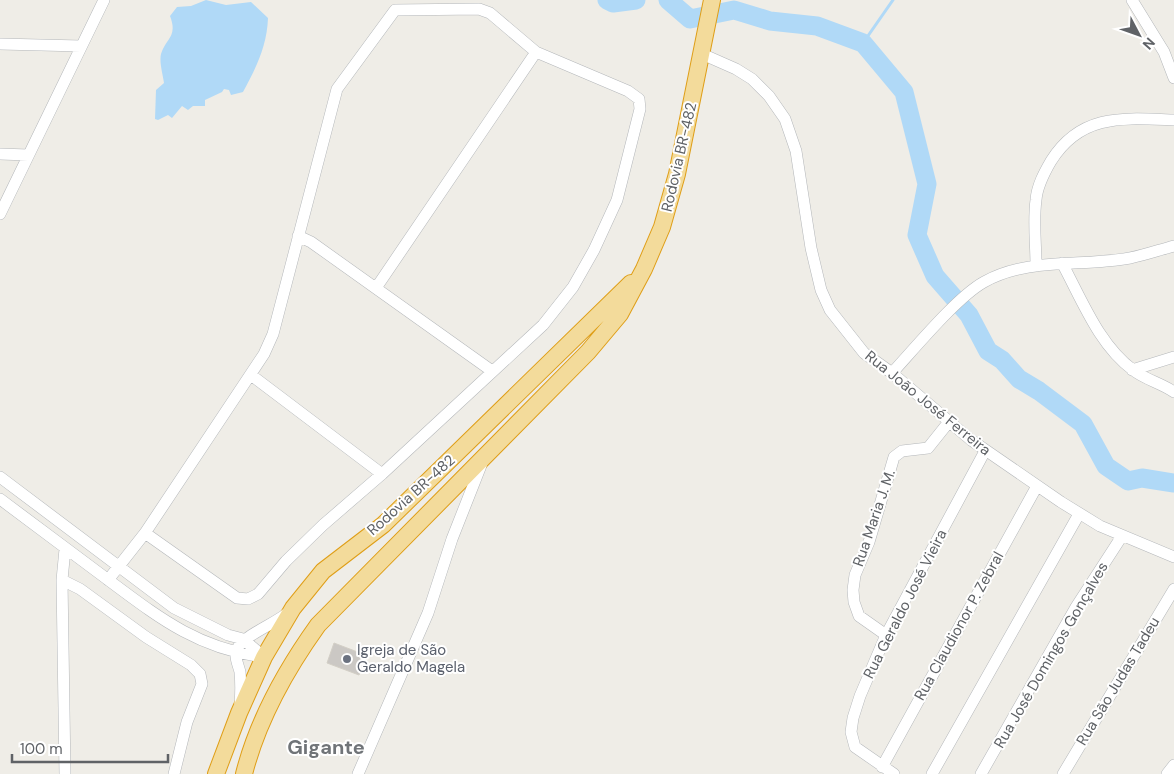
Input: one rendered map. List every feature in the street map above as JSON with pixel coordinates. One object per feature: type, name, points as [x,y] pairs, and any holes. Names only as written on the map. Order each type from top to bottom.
[{"type":"highway","name":"Rodovia BR-482","points":[[244,774],[249,754],[268,707],[289,666],[318,625],[588,352],[620,314],[640,275],[665,218],[677,174],[712,0]]},
{"type":"highway","name":"Rodovia BR-482","points":[[216,774],[239,713],[264,658],[293,608],[324,571],[383,525],[640,275]]},
{"type":"highway","points":[[264,658],[273,663],[289,666]]},
{"type":"street","points":[[0,214],[104,0]]},
{"type":"street","points":[[1132,0],[1164,52],[1174,78]]},
{"type":"street","points":[[108,580],[145,533],[251,375],[273,334],[338,89],[395,10],[479,9],[490,13],[536,52],[628,91],[639,99],[640,109],[617,200],[594,250],[574,287],[543,325],[382,474],[322,525],[286,561],[258,594],[248,599],[237,598],[145,533]]},
{"type":"street","points":[[0,44],[81,46]]},
{"type":"street","points":[[376,288],[536,52]]},
{"type":"street","name":"Rua João José Ferreira","points":[[702,54],[736,69],[752,79],[769,96],[785,120],[796,151],[811,248],[821,290],[830,310],[864,352],[892,373],[948,423],[1079,514],[1122,536],[1174,557]]},
{"type":"street","points":[[1036,266],[1036,200],[1041,177],[1056,153],[1068,140],[1085,127],[1106,120],[1174,120]]},
{"type":"street","points":[[0,154],[28,155]]},
{"type":"street","points":[[298,236],[311,242],[492,371]]},
{"type":"street","points":[[892,373],[946,315],[966,297],[991,279],[1036,266],[1129,258],[1174,246]]},
{"type":"street","points":[[1062,263],[1104,339],[1132,370],[1174,392]]},
{"type":"street","points":[[1132,370],[1174,356]]},
{"type":"street","points":[[251,375],[382,474]]},
{"type":"street","name":"Rua Maria J. M.","points":[[886,635],[865,622],[856,611],[853,590],[854,575],[869,542],[897,452],[928,448],[948,423]]},
{"type":"street","name":"Rua Geraldo José Vieira","points":[[894,774],[855,747],[851,732],[860,696],[886,635],[985,450]]},
{"type":"street","points":[[358,774],[428,613],[452,539],[483,459]]},
{"type":"street","points":[[0,477],[174,608],[228,635],[243,639],[264,658]]},
{"type":"street","name":"Rua Claudionor P. Zebral","points":[[882,767],[947,646],[1037,486]]},
{"type":"street","points":[[0,499],[166,623],[198,639],[236,654],[264,658]]},
{"type":"street","points":[[932,774],[1079,514]]},
{"type":"street","name":"Rua José Domingos Gonçalves","points":[[981,774],[1076,607],[1122,536]]},
{"type":"street","points":[[65,774],[62,580],[66,548]]},
{"type":"street","points":[[62,580],[80,589],[146,637],[191,665],[200,674],[202,684],[187,722],[174,774]]},
{"type":"street","name":"Rua São Judas Tadeu","points":[[1063,774],[1174,589]]},
{"type":"street","points":[[166,623],[168,614],[174,608]]},
{"type":"street","points":[[239,713],[240,676],[236,654],[243,639],[270,626],[293,608]]},
{"type":"street","points":[[1167,774],[1174,765]]},
{"type":"water","points":[[206,0],[226,5],[251,2],[268,18],[266,38],[256,65],[243,92],[231,95],[229,90],[224,89],[222,92],[205,100],[205,106],[193,106],[188,110],[182,106],[172,118],[168,115],[158,120],[155,119],[156,90],[164,83],[161,54],[173,29],[170,16],[177,7],[191,6]]},
{"type":"building","name":"Igreja de São Geraldo Magela","points":[[334,643],[368,656],[359,675],[327,663]]},
{"type":"waterway","points":[[607,0],[613,3],[636,0]]},
{"type":"waterway","points":[[668,0],[690,19],[734,10],[770,21],[817,26],[863,43],[904,92],[927,184],[917,235],[935,276],[969,315],[988,351],[1002,360],[1019,379],[1039,391],[1083,424],[1106,466],[1128,481],[1142,478],[1174,483]]},
{"type":"waterway","points":[[863,43],[893,0]]},
{"type":"place","name":"Igreja de São Geraldo Magela","points":[[347,659]]},
{"type":"district","name":"Gigante","points":[[326,747]]}]
